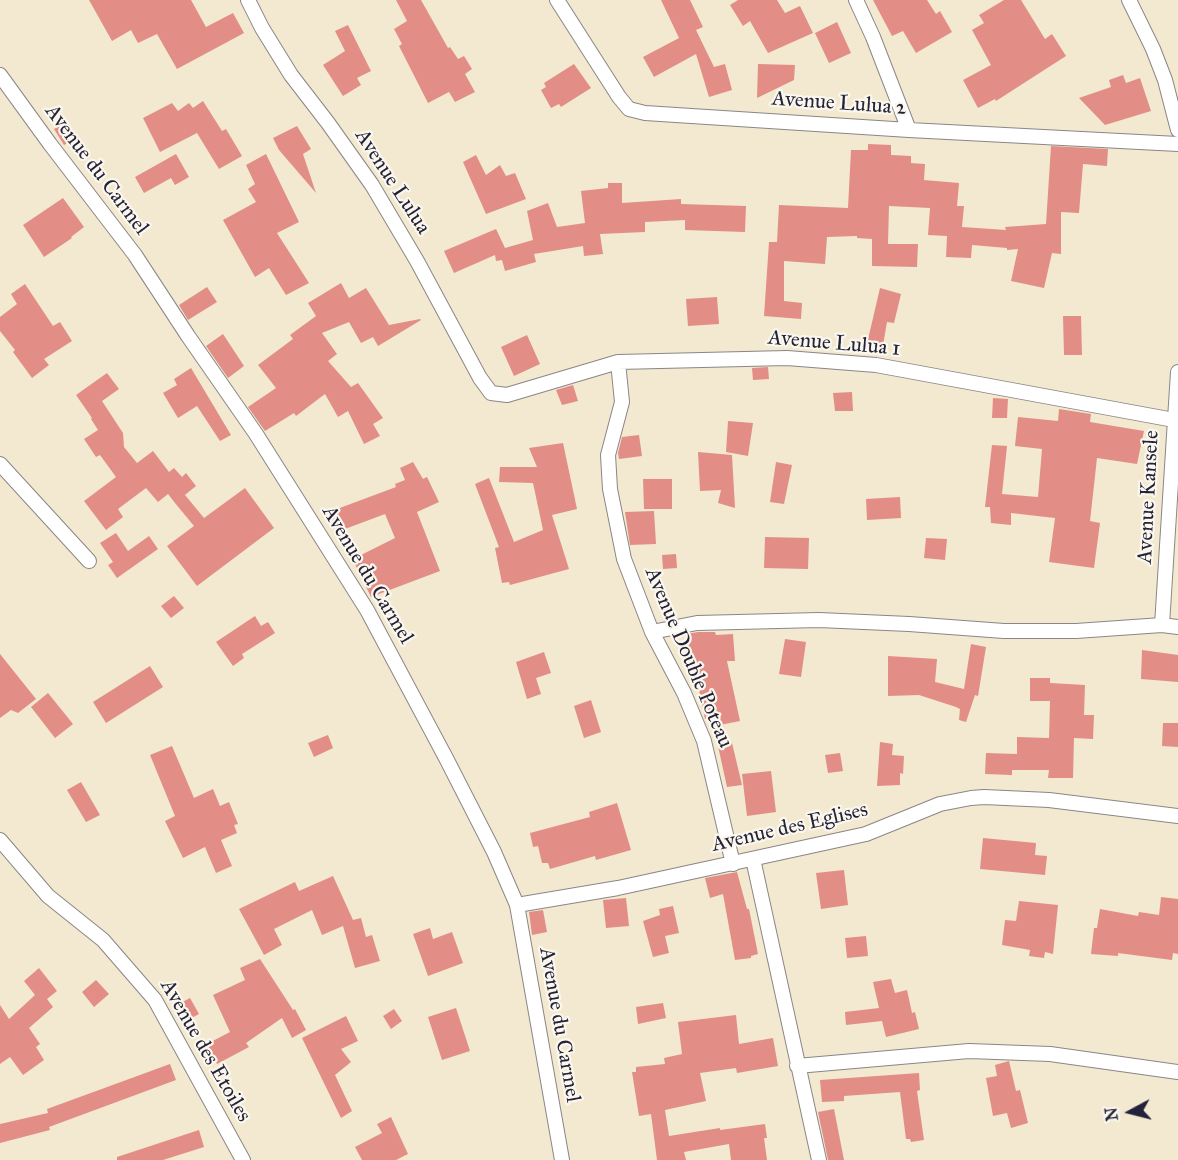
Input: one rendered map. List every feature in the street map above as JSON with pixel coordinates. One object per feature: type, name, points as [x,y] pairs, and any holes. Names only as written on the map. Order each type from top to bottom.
[{"type":"street","name":"Avenue Lulua","points":[[248,0],[291,75],[372,185],[490,393]]},
{"type":"street","name":"Avenue Lulua 2","points":[[557,0],[619,97],[629,109],[645,113],[1178,144]]},
{"type":"street","points":[[855,0],[873,37],[909,130]]},
{"type":"street","points":[[1129,0],[1154,49],[1178,130]]},
{"type":"street","name":"Avenue du Carmel","points":[[0,75],[135,255],[256,434],[367,610],[494,852],[517,905],[562,1160]]},
{"type":"street","name":"Avenue Lulua 1","points":[[490,393],[507,395],[618,362],[787,358],[876,365],[1174,420]]},
{"type":"street","name":"Avenue Double Poteau","points":[[618,362],[622,402],[608,455],[610,489],[624,558],[652,632],[684,693],[704,741],[733,864]]},
{"type":"street","name":"Avenue Kansele","points":[[1162,625],[1178,372]]},
{"type":"street","points":[[0,465],[88,561]]},
{"type":"street","points":[[652,632],[698,623],[819,620],[1004,631],[1076,631],[1162,625],[1178,627]]},
{"type":"street","name":"Avenue des Eglises","points":[[517,905],[618,888],[866,834],[940,804],[977,797],[1049,800],[1178,816]]},
{"type":"street","name":"Avenue des Etoiles","points":[[0,840],[48,896],[103,940],[155,1000],[243,1160]]},
{"type":"street","points":[[753,859],[819,1160]]},
{"type":"street","points":[[797,1066],[969,1051],[1050,1054],[1178,1072]]},
{"type":"building","points":[[89,0],[191,0],[206,27],[233,13],[244,33],[177,69],[157,34],[138,43],[131,30],[112,41]]},
{"type":"building","points":[[396,0],[421,0],[448,48],[450,47],[458,59],[464,56],[472,69],[465,74],[475,92],[455,102],[449,92],[428,103],[399,46],[402,44],[394,29],[407,21]]},
{"type":"building","points":[[661,0],[690,0],[703,27],[696,30],[714,67],[725,64],[732,90],[709,97],[696,54],[654,77],[643,57],[679,38]]},
{"type":"building","points":[[738,0],[777,0],[785,13],[800,6],[813,33],[768,53],[750,21],[743,26],[730,5]]},
{"type":"building","points":[[873,0],[927,0],[936,14],[940,11],[952,32],[916,53],[903,31],[892,36]]},
{"type":"building","points":[[1004,0],[1021,0],[1045,39],[1052,34],[1066,56],[996,101],[995,99],[978,108],[963,80],[991,65],[972,30],[984,23],[979,15]]},
{"type":"building","points":[[837,22],[851,53],[829,63],[815,33]]},
{"type":"building","points":[[348,25],[371,71],[357,78],[361,85],[343,96],[323,65],[345,51],[335,31]]},
{"type":"building","points":[[574,64],[591,88],[561,107],[559,104],[551,108],[541,90],[546,87],[544,83]]},
{"type":"building","points":[[758,64],[795,65],[794,80],[757,98]]},
{"type":"building","points":[[1123,75],[1126,83],[1140,78],[1151,111],[1105,125],[1079,98],[1111,87],[1109,80]]},
{"type":"building","points":[[203,101],[222,131],[226,129],[242,156],[219,169],[197,133],[160,152],[143,118],[172,103],[178,111],[189,103],[193,108]]},
{"type":"building","points":[[67,122],[76,138],[64,145],[54,129]]},
{"type":"building","points":[[297,126],[311,149],[303,154],[316,193],[279,150],[273,138]]},
{"type":"building","points":[[868,144],[891,145],[891,155],[911,156],[911,163],[925,164],[924,180],[959,183],[957,206],[964,206],[962,227],[1006,230],[1005,227],[1046,224],[1051,146],[1108,149],[1107,166],[1083,164],[1079,213],[1061,212],[1061,254],[1052,253],[1044,288],[1011,281],[1018,249],[1007,250],[1007,248],[972,245],[971,258],[946,257],[947,236],[928,235],[930,208],[889,206],[888,244],[918,244],[917,267],[872,266],[872,239],[857,238],[857,236],[827,237],[825,264],[784,261],[784,301],[802,303],[801,319],[764,316],[769,242],[777,242],[779,205],[848,208],[851,150],[868,150]]},
{"type":"building","points":[[176,154],[189,177],[175,185],[171,178],[144,193],[135,177]]},
{"type":"building","points":[[266,154],[299,222],[277,233],[309,283],[286,295],[269,268],[255,277],[223,220],[256,202],[248,189],[255,184],[246,165]]},
{"type":"building","points":[[476,155],[486,175],[500,165],[506,176],[515,173],[526,199],[486,214],[463,162]]},
{"type":"building","points":[[608,183],[622,183],[622,203],[681,199],[681,204],[746,206],[745,232],[685,230],[685,220],[645,222],[645,232],[600,234],[603,254],[584,256],[583,246],[534,254],[536,262],[505,271],[502,260],[496,261],[495,255],[454,273],[444,251],[496,229],[505,248],[533,240],[527,211],[548,203],[557,227],[585,223],[581,191],[608,188]]},
{"type":"building","points":[[63,198],[84,227],[44,257],[23,225]]},
{"type":"building","points":[[341,283],[349,298],[366,288],[389,325],[421,320],[378,346],[373,337],[361,343],[349,322],[322,333],[337,354],[328,361],[351,387],[358,383],[383,418],[373,424],[380,436],[364,444],[348,411],[338,417],[325,394],[296,416],[294,413],[265,431],[248,407],[276,388],[258,365],[293,339],[290,335],[316,316],[308,303]]},
{"type":"building","points":[[25,284],[53,326],[60,322],[72,341],[44,359],[49,365],[32,378],[0,331],[0,317],[17,304],[11,294]]},
{"type":"building","points":[[207,287],[217,302],[188,320],[179,305]]},
{"type":"building","points":[[880,288],[901,294],[894,323],[887,322],[882,351],[866,348]]},
{"type":"building","points":[[717,297],[719,324],[688,326],[686,299]]},
{"type":"building","points":[[1063,316],[1081,316],[1082,355],[1064,355]]},
{"type":"building","points":[[223,334],[244,366],[228,378],[206,346]]},
{"type":"building","points":[[527,335],[540,364],[514,376],[501,347]]},
{"type":"building","points":[[768,367],[769,379],[753,380],[752,368]]},
{"type":"building","points":[[191,368],[231,435],[220,441],[197,406],[178,418],[163,393],[177,385],[174,379]]},
{"type":"building","points":[[107,373],[119,389],[102,401],[123,433],[124,447],[137,463],[153,451],[169,472],[174,468],[182,477],[186,473],[196,486],[175,503],[168,494],[158,502],[146,488],[118,509],[123,517],[106,530],[84,501],[116,477],[100,455],[96,457],[84,439],[98,430],[76,395]]},
{"type":"building","points":[[573,385],[578,401],[562,405],[556,390]]},
{"type":"building","points":[[852,392],[853,411],[835,411],[833,393]]},
{"type":"building","points":[[993,398],[1008,399],[1007,418],[992,418]]},
{"type":"building","points":[[1059,409],[1091,414],[1090,422],[1144,431],[1137,464],[1097,458],[1090,521],[1100,523],[1094,568],[1049,562],[1055,518],[1011,513],[1011,525],[991,523],[990,507],[985,507],[992,445],[1007,446],[1002,494],[1038,497],[1042,449],[1015,446],[1018,417],[1058,421]]},
{"type":"building","points":[[728,421],[753,423],[748,456],[726,452]]},
{"type":"building","points":[[639,435],[642,456],[619,459],[618,453],[622,437]]},
{"type":"building","points":[[563,443],[577,509],[552,515],[569,569],[510,585],[509,582],[502,583],[495,548],[499,547],[475,484],[489,478],[514,542],[543,530],[533,483],[499,482],[500,467],[537,467],[529,448]]},
{"type":"building","points":[[698,452],[732,455],[735,508],[718,503],[721,490],[700,491]]},
{"type":"building","points":[[413,462],[423,479],[427,477],[439,502],[417,512],[440,571],[371,597],[354,562],[361,559],[359,556],[395,538],[385,514],[337,532],[329,512],[396,487],[395,484],[405,480],[400,468]]},
{"type":"building","points":[[776,462],[792,465],[784,504],[770,502]]},
{"type":"building","points":[[643,479],[672,479],[672,509],[644,509]]},
{"type":"building","points":[[245,488],[274,528],[197,586],[167,546],[194,526],[175,503],[185,495],[204,518]]},
{"type":"building","points":[[900,497],[901,518],[867,520],[866,499]]},
{"type":"building","points":[[654,511],[656,544],[630,545],[625,512]]},
{"type":"building","points":[[116,533],[128,551],[149,536],[158,549],[117,578],[108,565],[113,562],[100,543]]},
{"type":"building","points":[[765,537],[809,538],[808,569],[764,568]]},
{"type":"building","points":[[926,538],[947,539],[945,560],[924,558]]},
{"type":"building","points":[[676,554],[677,568],[663,569],[662,555]]},
{"type":"building","points":[[174,596],[184,608],[171,618],[161,606]]},
{"type":"building","points":[[255,616],[261,626],[268,622],[275,633],[242,654],[244,658],[233,666],[216,642]]},
{"type":"building","points":[[715,632],[716,635],[733,634],[735,661],[727,661],[740,721],[720,725],[718,716],[705,719],[695,663],[689,663],[687,634]]},
{"type":"building","points":[[785,639],[806,642],[801,677],[779,674]]},
{"type":"building","points":[[971,644],[986,647],[978,696],[975,695],[966,722],[959,720],[960,709],[956,707],[919,695],[888,696],[888,656],[937,659],[935,682],[964,689]]},
{"type":"building","points":[[1142,650],[1178,655],[1178,682],[1141,679]]},
{"type":"building","points":[[544,652],[551,673],[536,678],[541,694],[527,699],[516,662]]},
{"type":"building","points":[[0,654],[36,699],[18,713],[11,710],[0,718]]},
{"type":"building","points":[[150,666],[163,687],[106,723],[93,702]]},
{"type":"building","points":[[1030,678],[1050,678],[1050,683],[1085,685],[1084,715],[1094,715],[1093,739],[1074,738],[1073,778],[1048,778],[1049,770],[1012,770],[1012,775],[985,774],[986,753],[1017,754],[1017,737],[1049,738],[1050,701],[1030,701]]},
{"type":"building","points":[[48,693],[73,724],[55,738],[31,707]]},
{"type":"building","points":[[591,700],[601,732],[584,738],[574,706]]},
{"type":"building","points":[[1163,723],[1178,723],[1178,747],[1162,746]]},
{"type":"building","points":[[328,735],[333,748],[314,757],[308,743]]},
{"type":"building","points":[[880,742],[893,744],[892,755],[904,756],[900,785],[877,786]]},
{"type":"building","points":[[732,743],[742,785],[727,787],[718,746]]},
{"type":"building","points":[[172,746],[194,798],[213,789],[220,806],[229,802],[238,824],[234,825],[237,833],[221,840],[232,866],[216,873],[205,847],[183,858],[165,821],[175,816],[150,755]]},
{"type":"building","points":[[840,753],[843,771],[828,773],[825,755]]},
{"type":"building","points":[[771,771],[776,812],[747,816],[742,774]]},
{"type":"building","points":[[81,782],[100,815],[86,822],[67,790]]},
{"type":"building","points":[[617,803],[631,850],[596,860],[595,856],[550,869],[548,863],[542,863],[538,846],[533,847],[530,833],[590,817],[589,812]]},
{"type":"building","points":[[983,838],[1036,843],[1035,855],[1047,856],[1045,875],[980,869]]},
{"type":"building","points":[[844,870],[848,905],[821,909],[816,873]]},
{"type":"building","points":[[737,872],[747,909],[749,909],[758,954],[751,958],[735,960],[723,894],[710,898],[705,878]]},
{"type":"building","points":[[333,876],[353,920],[361,918],[366,937],[372,935],[380,961],[355,968],[343,926],[322,935],[312,910],[274,929],[282,945],[264,955],[239,909],[295,882],[299,891]]},
{"type":"building","points":[[1161,897],[1178,899],[1178,954],[1173,953],[1172,960],[1118,953],[1118,956],[1091,954],[1094,928],[1097,928],[1100,909],[1138,916],[1139,912],[1159,915]]},
{"type":"building","points":[[626,898],[629,926],[606,928],[603,900]]},
{"type":"building","points":[[1019,901],[1058,905],[1053,954],[1045,952],[1044,958],[1029,956],[1030,950],[1002,945],[1005,920],[1016,921]]},
{"type":"building","points":[[673,906],[679,933],[665,936],[669,953],[653,957],[643,921],[660,915],[659,909]]},
{"type":"building","points":[[543,910],[547,932],[532,935],[529,912]]},
{"type":"building","points":[[430,928],[433,939],[452,932],[463,963],[428,976],[413,934]]},
{"type":"building","points":[[866,936],[868,956],[847,958],[845,938]]},
{"type":"building","points":[[260,959],[293,1010],[295,1009],[306,1030],[292,1038],[282,1018],[246,1043],[249,1047],[217,1064],[207,1044],[230,1032],[213,995],[245,980],[240,968]]},
{"type":"building","points":[[39,968],[57,991],[47,999],[53,1007],[29,1028],[40,1044],[36,1047],[44,1060],[23,1075],[10,1057],[0,1064],[0,1005],[9,1019],[35,995],[24,981]]},
{"type":"building","points":[[891,979],[895,993],[907,990],[912,1013],[915,1012],[919,1029],[886,1037],[882,1021],[846,1025],[845,1012],[879,1008],[873,982]]},
{"type":"building","points":[[96,980],[109,994],[94,1007],[82,992]]},
{"type":"building","points":[[190,998],[199,1014],[186,1021],[177,1005]]},
{"type":"building","points":[[663,1003],[666,1018],[638,1024],[636,1007]]},
{"type":"building","points":[[456,1008],[470,1051],[442,1060],[428,1017]]},
{"type":"building","points":[[394,1009],[402,1021],[391,1029],[383,1016]]},
{"type":"building","points":[[736,1015],[739,1044],[773,1038],[778,1066],[737,1073],[736,1068],[700,1073],[706,1101],[665,1110],[669,1136],[765,1124],[767,1160],[731,1160],[729,1144],[684,1152],[686,1160],[657,1160],[651,1114],[639,1116],[632,1072],[636,1072],[636,1067],[665,1064],[664,1058],[682,1054],[678,1022]]},
{"type":"building","points":[[346,1016],[358,1041],[341,1049],[351,1062],[335,1075],[352,1111],[341,1118],[302,1038]]},
{"type":"building","points":[[1009,1061],[1016,1091],[1020,1090],[1028,1123],[1011,1128],[1007,1113],[993,1116],[986,1078],[997,1076],[995,1065]]},
{"type":"building","points":[[170,1064],[176,1080],[49,1127],[50,1130],[0,1143],[0,1124],[48,1113],[47,1109]]},
{"type":"building","points":[[919,1073],[920,1090],[917,1091],[924,1140],[911,1142],[910,1139],[906,1139],[900,1092],[844,1096],[844,1101],[822,1102],[820,1080]]},
{"type":"building","points":[[834,1109],[844,1160],[828,1160],[818,1112]]},
{"type":"building","points":[[391,1117],[408,1154],[396,1160],[362,1160],[355,1147],[382,1133],[377,1124]]},
{"type":"building","points":[[199,1130],[204,1147],[163,1160],[117,1160],[117,1157]]}]
